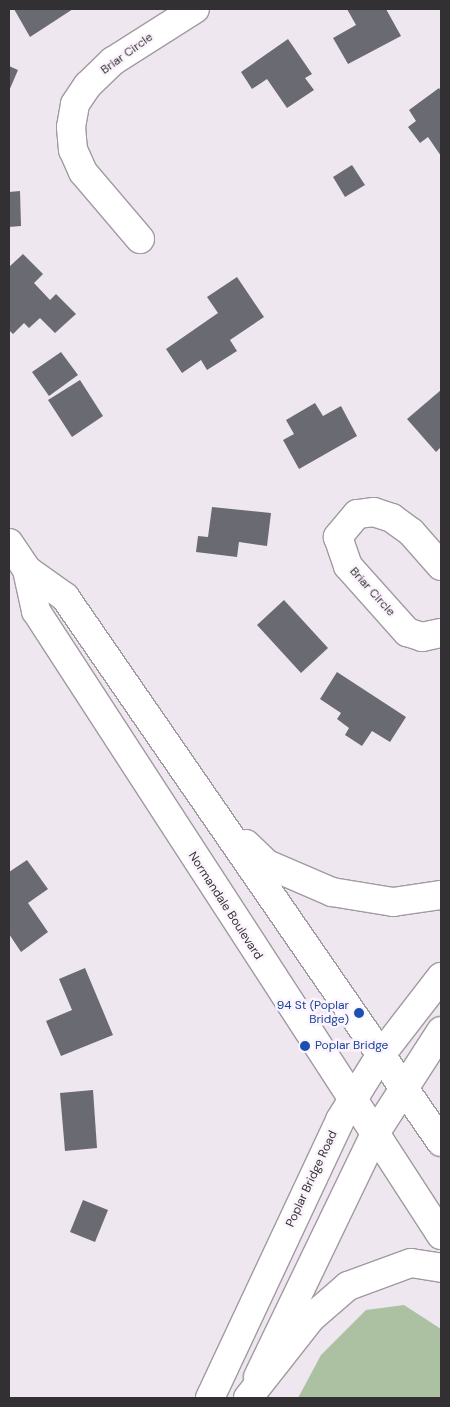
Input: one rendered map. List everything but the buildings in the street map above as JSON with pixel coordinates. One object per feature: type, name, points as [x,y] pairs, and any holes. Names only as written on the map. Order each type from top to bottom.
[{"type":"main road","name":"Briar Circle","points":[[140,239],[83,172],[73,150],[70,127],[75,104],[88,85],[113,61],[195,9]]},
{"type":"main road","name":"Briar Circle","points":[[437,551],[392,518],[374,512],[357,514],[338,537],[348,566],[407,632],[422,637],[441,633]]},
{"type":"main road","name":"Normandale Boulevard","points":[[9,543],[27,570],[65,597],[441,1142]]},
{"type":"main road","name":"Normandale Boulevard","points":[[27,570],[36,611],[441,1234]]},
{"type":"main road","points":[[209,807],[267,864],[302,882],[360,899],[393,902],[441,895]]},
{"type":"main road","name":"Poplar Bridge Road","points":[[210,1398],[353,1098],[380,1056],[441,977]]},
{"type":"main road","points":[[248,1398],[376,1132],[402,1086],[441,1031]]},
{"type":"main road","points":[[248,1398],[311,1318],[348,1286],[411,1263],[441,1268]]},
{"type":"green space","points":[[404,1305],[441,1329],[441,1398],[298,1398],[321,1355],[366,1310]]},
{"type":"place","name":"94 St (Poplar Bridge)","points":[[359,1013]]},
{"type":"place","name":"Poplar Bridge","points":[[305,1046]]}]
